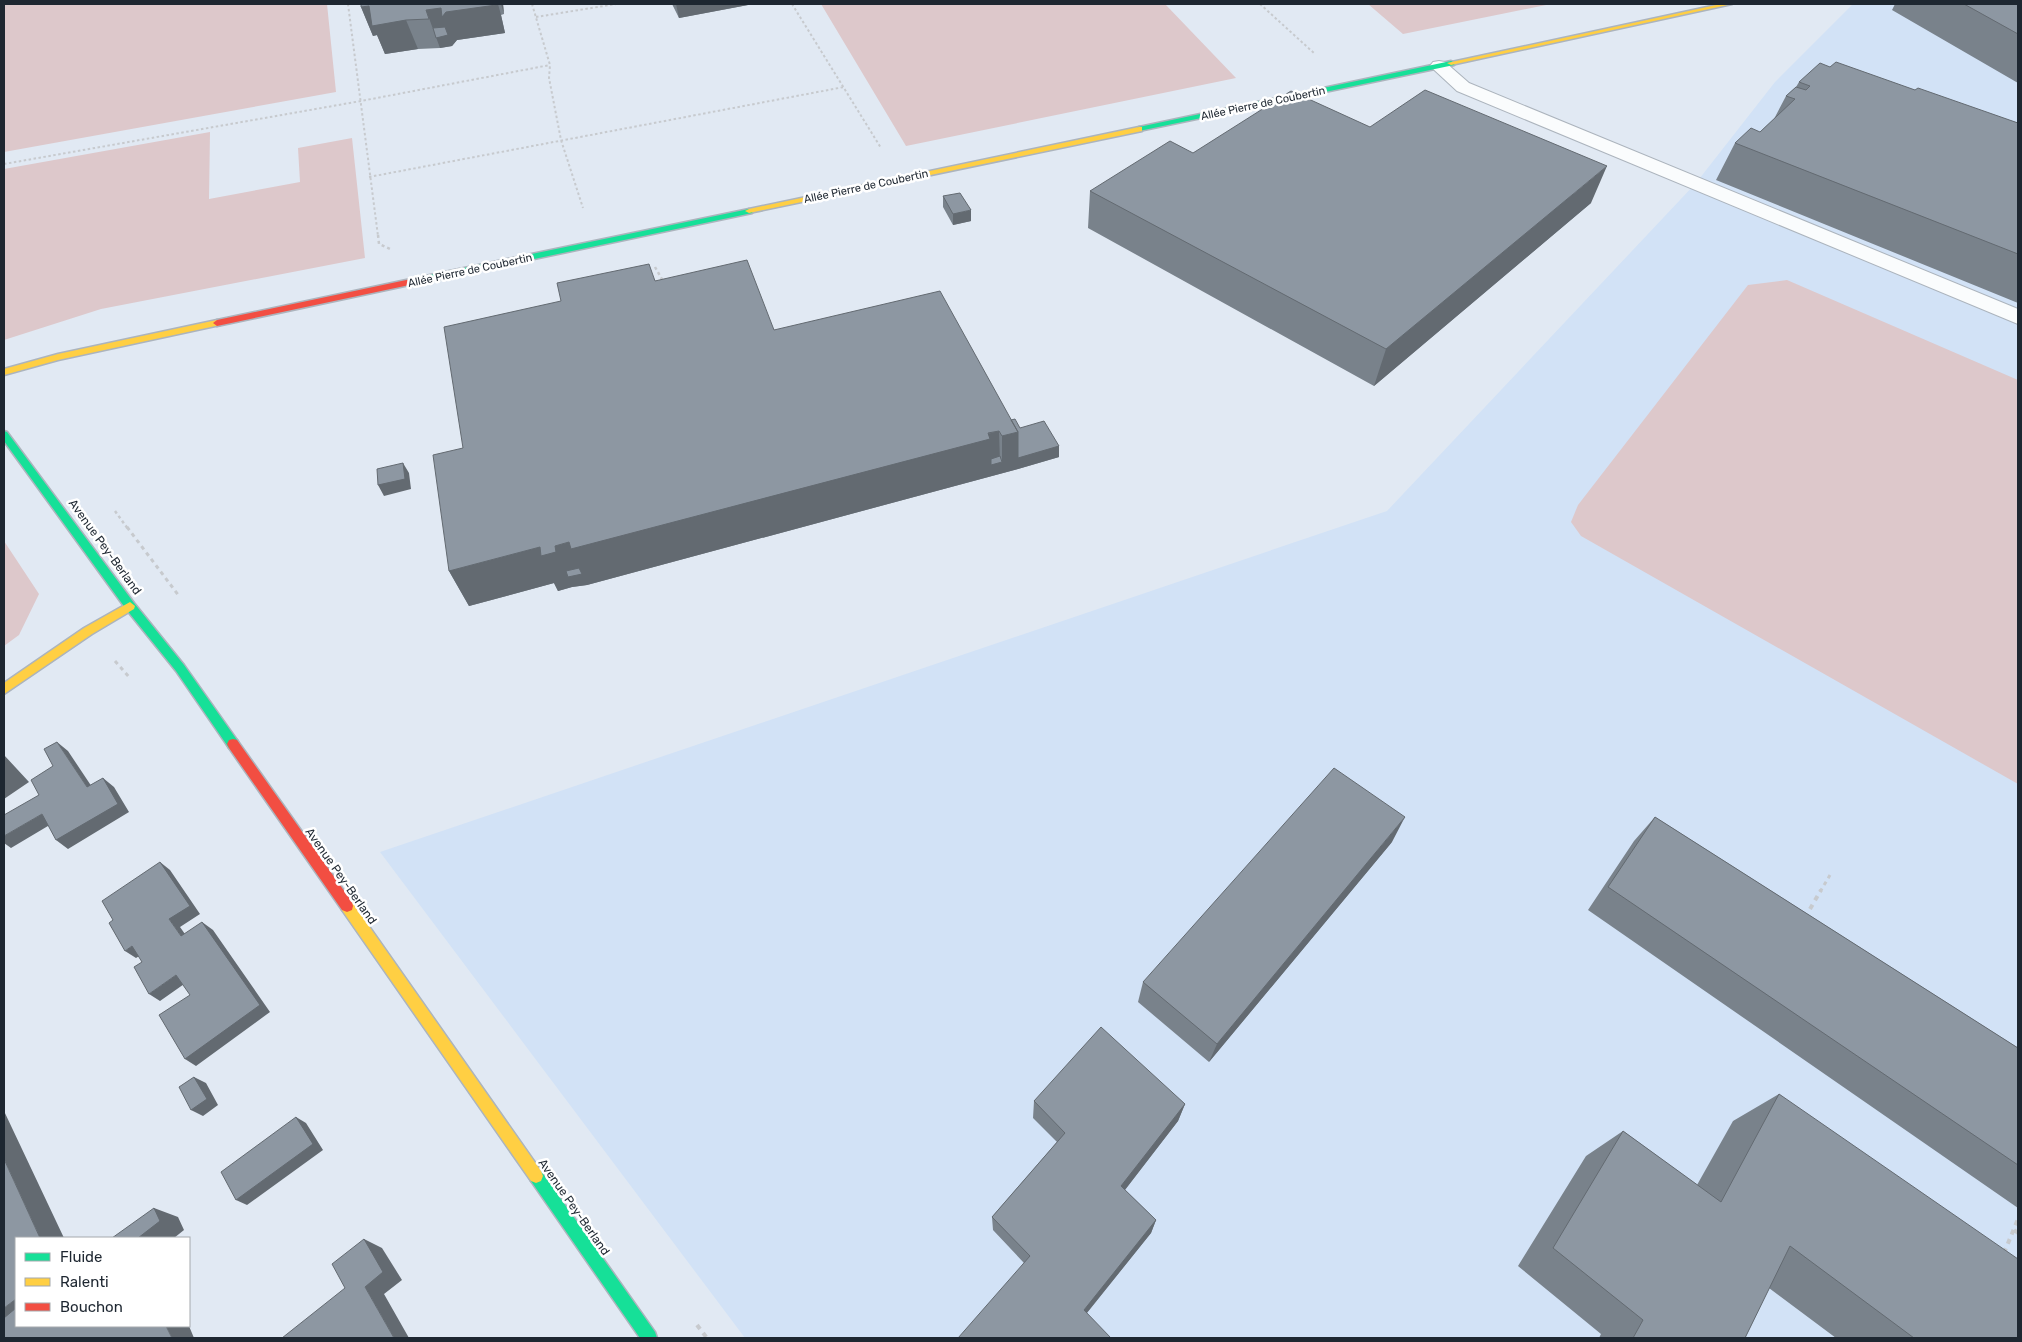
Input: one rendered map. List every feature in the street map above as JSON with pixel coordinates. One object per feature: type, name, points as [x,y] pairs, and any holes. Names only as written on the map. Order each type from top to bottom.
[{"type":"street","name":"Allée Pierre de Coubertin","points":[[4,372],[58,357],[1730,4]]},
{"type":"street","name":"Avenue Pey-Berland","points":[[4,434],[130,606],[180,668],[649,1338]]},
{"type":"street","points":[[4,689],[88,631],[130,606]]},
{"type":"lane","points":[[1439,66],[1464,87],[2018,317]]},
{"type":"path","points":[[348,4],[379,244],[394,252]]},
{"type":"path","points":[[532,4],[550,64],[550,78],[561,140],[584,212],[638,235]]},
{"type":"path","points":[[536,17],[616,4]]},
{"type":"path","points":[[792,4],[900,178]]},
{"type":"path","points":[[1260,4],[1349,85]]},
{"type":"path","points":[[4,164],[360,101],[550,64]]},
{"type":"path","points":[[369,177],[844,87]]},
{"type":"path","points":[[1810,909],[1830,875]]},
{"type":"path","points":[[2000,1261],[2016,1232],[2018,1219]]},
{"type":"shaded area","points":[[4,4],[327,4],[336,92],[4,152]]},
{"type":"shaded area","points":[[821,4],[1165,4],[1236,78],[906,146]]},
{"type":"shaded area","points":[[1368,4],[1551,4],[1403,34]]},
{"type":"shaded area","points":[[1853,4],[2018,4],[2018,1338],[745,1338],[380,852],[1387,511],[1696,183],[1775,82]]},
{"type":"shaded area","points":[[210,132],[209,199],[300,182],[298,148],[352,138],[365,258],[101,309],[4,340],[4,169]]},
{"type":"shaded area","points":[[1787,280],[2018,380],[2018,784],[1581,536],[1571,522],[1578,505],[1748,285]]},
{"type":"shaded area","points":[[4,541],[39,594],[19,635],[4,646]]},
{"type":"building","points":[[361,4],[496,5],[446,12],[442,17],[441,8],[426,10],[429,19],[406,20],[372,26],[369,6],[361,7]]},
{"type":"building","points":[[1964,4],[2018,4],[2018,34]]},
{"type":"building","points":[[445,27],[448,35],[436,38],[433,28]]},
{"type":"building","points":[[1836,62],[2018,123],[2018,254],[1735,143],[1751,128],[1760,132],[1795,99],[1786,96],[1796,87],[1806,90],[1810,86],[1799,82],[1820,63],[1830,67]]},
{"type":"building","points":[[1425,90],[1607,166],[1386,349],[1090,191],[1170,141],[1193,153],[1291,91],[1370,127]]},
{"type":"building","points":[[960,193],[971,210],[953,214],[943,196]]},
{"type":"building","points":[[747,260],[774,330],[940,291],[1018,432],[1002,436],[999,431],[988,433],[990,439],[571,549],[569,542],[555,546],[556,552],[541,556],[540,547],[449,571],[433,455],[463,448],[444,327],[561,301],[557,283],[649,264],[655,281]]},
{"type":"building","points":[[1015,419],[1020,428],[1044,421],[1059,446],[1018,458],[1018,432],[1011,420]]},
{"type":"building","points":[[1000,456],[1002,462],[991,465],[991,459]]},
{"type":"building","points":[[403,463],[405,479],[378,485],[377,469]]},
{"type":"building","points":[[579,568],[582,574],[568,577],[566,571]]},
{"type":"building","points":[[57,742],[87,787],[103,778],[118,804],[56,840],[42,814],[4,836],[4,815],[39,795],[31,780],[53,766],[44,749]]},
{"type":"building","points":[[1334,768],[1405,817],[1217,1044],[1143,982]]},
{"type":"building","points":[[1655,817],[2018,1048],[2018,1165],[1608,887]]},
{"type":"building","points":[[160,862],[190,906],[169,919],[181,936],[202,922],[260,1005],[185,1059],[159,1015],[190,995],[176,975],[149,994],[134,967],[142,962],[132,946],[125,951],[109,923],[113,920],[102,901]]},
{"type":"building","points":[[1101,1027],[1185,1104],[1121,1186],[1156,1220],[1084,1310],[1111,1338],[958,1338],[1030,1256],[992,1217],[1065,1133],[1034,1101]]},
{"type":"building","points":[[194,1077],[207,1099],[191,1110],[179,1087]]},
{"type":"building","points":[[1779,1094],[2018,1259],[2018,1338],[1914,1338],[1790,1246],[1745,1338],[1633,1338],[1643,1320],[1553,1248],[1623,1131],[1721,1202]]},
{"type":"building","points":[[296,1117],[313,1144],[236,1200],[221,1172]]},
{"type":"building","points":[[4,1159],[40,1237],[15,1237],[15,1300],[4,1308]]},
{"type":"building","points":[[154,1208],[160,1221],[139,1237],[113,1237]]},
{"type":"building","points":[[364,1239],[383,1272],[365,1287],[394,1338],[282,1338],[345,1288],[332,1264]]},
{"type":"building","points":[[15,1309],[15,1327],[166,1327],[172,1338],[4,1338],[4,1318]]},
{"type":"traffic: fast","points":[[1139,129],[1451,63]]},
{"type":"traffic: fast","points":[[411,282],[749,211]]},
{"type":"traffic: fast","points":[[4,434],[130,606],[180,668],[233,744]]},
{"type":"traffic: fast","points":[[536,1176],[649,1338]]},
{"type":"traffic: slow","points":[[1451,63],[1729,4]]},
{"type":"traffic: slow","points":[[749,211],[1139,129]]},
{"type":"traffic: slow","points":[[4,372],[58,357],[217,323]]},
{"type":"traffic: slow","points":[[4,689],[88,631],[130,606]]},
{"type":"traffic: slow","points":[[347,906],[536,1176]]},
{"type":"traffic: jam","points":[[217,323],[411,282]]},
{"type":"traffic: jam","points":[[233,744],[347,906]]}]
